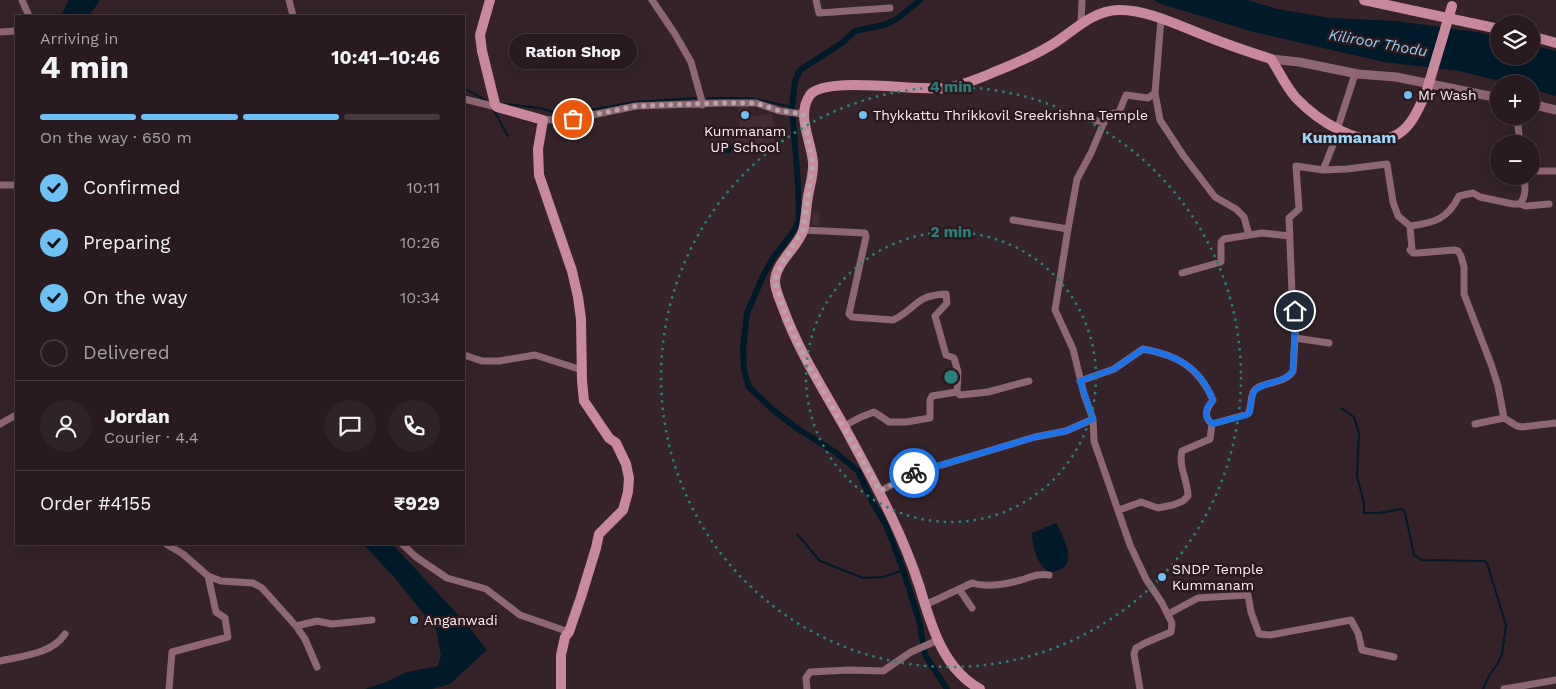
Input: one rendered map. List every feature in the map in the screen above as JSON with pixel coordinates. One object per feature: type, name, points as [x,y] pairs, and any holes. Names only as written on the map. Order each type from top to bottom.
[{"type":"main road","points":[[490,0],[480,35],[494,105],[543,120],[538,149],[539,175],[572,271],[582,319],[584,401],[609,438],[616,443],[626,464],[628,478],[628,492],[623,510],[599,534],[569,632],[565,637],[562,647],[561,689]]},
{"type":"main road","points":[[1364,0],[1490,27]]},
{"type":"main road","points":[[980,689],[961,675],[934,641],[915,576],[880,491],[805,359],[786,318],[777,288],[775,279],[781,265],[803,230],[813,164],[800,114],[810,95],[814,91],[827,87],[898,87],[932,90],[958,86],[1036,54],[1082,23],[1104,13],[1122,10],[1161,19],[1246,52],[1272,59],[1295,97],[1338,130],[1364,139],[1392,137],[1408,125],[1416,115],[1426,93],[1453,3]]},
{"type":"main road","points":[[1540,38],[1556,42]]},
{"type":"street","points":[[22,0],[29,15]]},
{"type":"street","points":[[289,0],[293,15]]},
{"type":"street","points":[[652,0],[675,34],[690,62],[703,105]]},
{"type":"street","points":[[816,0],[819,13],[890,8]]},
{"type":"street","points":[[1082,0],[1082,23]]},
{"type":"street","points":[[1161,19],[1155,92],[1160,120],[1183,155],[1215,197],[1236,209],[1244,217],[1250,235]]},
{"type":"street","points":[[0,32],[15,31]]},
{"type":"street","points":[[1272,59],[1300,62],[1355,74],[1396,77],[1490,96]]},
{"type":"street","points":[[1323,170],[1338,130],[1355,74]]},
{"type":"street","points":[[1140,689],[1134,654],[1136,648],[1171,632],[1172,623],[1130,545],[1094,441],[1093,419],[1080,381],[1072,348],[1055,310],[1077,179],[1091,153],[1107,115],[1118,112],[1126,95],[1148,98],[1155,92]]},
{"type":"street","points":[[465,99],[494,105]]},
{"type":"street","points":[[543,120],[573,119],[636,106],[756,103],[780,111],[800,114]]},
{"type":"street","points":[[1540,106],[1556,110]]},
{"type":"street","points":[[1075,114],[1104,123]]},
{"type":"street","points":[[1212,424],[1248,414],[1253,394],[1257,388],[1285,379],[1291,374],[1294,366],[1296,321],[1292,293],[1289,218],[1299,209],[1296,166],[1323,170],[1387,164],[1395,209],[1398,216],[1410,226],[1412,250],[1410,250],[1413,252],[1454,250],[1458,251],[1461,256],[1464,266],[1464,294],[1491,364],[1498,386],[1504,418]]},
{"type":"street","points":[[1540,171],[1556,170]]},
{"type":"street","points":[[0,185],[15,185]]},
{"type":"street","points":[[1520,204],[1524,200],[1525,185]]},
{"type":"street","points":[[1410,226],[1442,218],[1453,208],[1459,196],[1466,193],[1526,206],[1548,204]]},
{"type":"street","points":[[1013,220],[1068,229]]},
{"type":"street","points":[[803,230],[865,233],[866,237],[849,314],[852,317],[893,320],[920,299],[934,294],[946,294],[948,303],[935,316],[946,356],[954,358],[958,372],[957,392]]},
{"type":"street","points":[[1182,273],[1222,262],[1220,242],[1229,237],[1262,233],[1290,236]]},
{"type":"street","points":[[1295,338],[1328,343]]},
{"type":"street","points":[[1080,381],[1114,369],[1143,349],[1162,352],[1186,364],[1199,375],[1213,400],[1207,408],[1206,416],[1212,424],[1210,439],[1182,451],[1180,457],[1188,486],[1188,496],[1184,501],[1158,508],[1146,502],[1141,502],[1119,510]]},
{"type":"street","points":[[465,356],[482,361],[499,361],[535,355],[582,370]]},
{"type":"street","points":[[844,426],[874,412],[889,422],[906,422],[930,418],[930,400],[932,396],[957,392],[960,395],[966,396],[988,392],[1029,380]]},
{"type":"street","points":[[0,424],[15,416]]},
{"type":"street","points":[[1475,424],[1504,418],[1517,426],[1556,423]]},
{"type":"street","points":[[880,491],[914,473],[1035,437],[1066,431],[1093,419]]},
{"type":"street","points":[[168,545],[183,554],[208,576],[221,581],[253,583],[262,588],[296,626],[305,639],[317,667]]},
{"type":"street","points":[[403,545],[416,557],[447,578],[486,590],[520,615],[569,632]]},
{"type":"street","points":[[925,605],[972,583],[982,586],[1021,580],[1033,575],[1042,574],[1049,576]]},
{"type":"street","points":[[169,689],[172,652],[228,637],[225,618],[216,612],[208,576]]},
{"type":"street","points":[[959,589],[972,608]]},
{"type":"street","points":[[1168,614],[1198,598],[1248,596],[1251,612],[1259,634],[1270,635],[1351,620],[1358,633],[1362,650],[1394,657]]},
{"type":"street","points":[[296,626],[317,621],[332,624],[372,620]]},
{"type":"street","points":[[0,661],[44,651],[60,642],[65,634]]},
{"type":"street","points":[[807,689],[806,678],[810,672],[849,670],[883,672],[912,652],[934,641]]},
{"type":"street","points":[[1504,689],[1556,680]]},
{"type":"shaded area","points":[[748,105],[750,117],[772,114],[776,147],[737,152],[734,130],[740,128],[738,106]]},
{"type":"shaded area","points":[[813,211],[820,212],[819,226],[812,225]]},
{"type":"water","points":[[69,0],[100,0],[90,15],[62,15]]},
{"type":"water","name":"Kiliroor Thodu","points":[[1154,0],[1248,0],[1277,9],[1330,18],[1396,21],[1490,35],[1490,65],[1540,65],[1540,47],[1556,51],[1556,96],[1540,92],[1540,75],[1490,75],[1490,79],[1459,71],[1384,62],[1254,32],[1161,4]]},
{"type":"water","points":[[729,143],[733,147],[730,153],[718,151],[724,144]]},
{"type":"water","points":[[1056,523],[1067,546],[1068,561],[1065,566],[1058,570],[1048,572],[1036,554],[1032,533]]},
{"type":"water","points":[[364,545],[393,545],[463,620],[487,650],[450,684],[432,689],[365,689],[407,672],[438,666],[441,656],[436,629],[394,577]]},
{"type":"waterway","points":[[920,0],[897,19],[884,25],[855,31],[842,43],[800,70],[795,81],[792,107],[799,220],[764,274],[747,313],[743,348],[744,371],[749,387],[773,410],[798,429],[835,452],[858,471],[886,525],[903,570],[919,620],[925,655],[947,689]]},
{"type":"waterway","points":[[465,89],[490,103]]},
{"type":"waterway","points":[[503,104],[540,108],[556,113],[635,102],[696,98]]},
{"type":"waterway","points":[[707,98],[751,98],[792,107]]},
{"type":"waterway","points":[[492,107],[508,136]]},
{"type":"waterway","points":[[1341,408],[1354,417],[1359,433],[1357,476],[1364,503],[1364,513],[1379,513],[1402,509],[1405,513],[1414,555],[1422,560],[1484,561],[1487,563],[1506,625],[1502,654],[1483,689]]},
{"type":"waterway","points":[[797,534],[820,561],[863,578],[884,577],[903,570]]},
{"type":"way so far","points":[[573,119],[636,106],[722,103],[756,103],[780,111],[803,114],[813,164],[803,230],[781,265],[775,279],[779,296],[786,318],[805,359],[880,491],[914,473]]},
{"type":"place","name":"Mr Wash","points":[[1408,95]]},
{"type":"place","name":"Kummanam UP School","points":[[745,115]]},
{"type":"place","name":"Thykkattu Thrikkovil Sreekrishna Temple","points":[[863,115]]},
{"type":"place","name":"Ration Shop","points":[[573,119]]},
{"type":"place","name":"SNDP Temple Kummanam","points":[[1162,577]]},
{"type":"place","name":"Anganwadi","points":[[414,620]]},
{"type":"district","name":"Kummanam","points":[[1349,137]]},
{"type":"route","points":[[914,473],[1035,437],[1066,431],[1093,419],[1080,381],[1114,369],[1143,349],[1162,352],[1186,364],[1199,375],[1213,400],[1207,408],[1206,416],[1207,420],[1212,424],[1246,415],[1250,412],[1253,394],[1257,388],[1285,379],[1293,371],[1295,311]]}]
